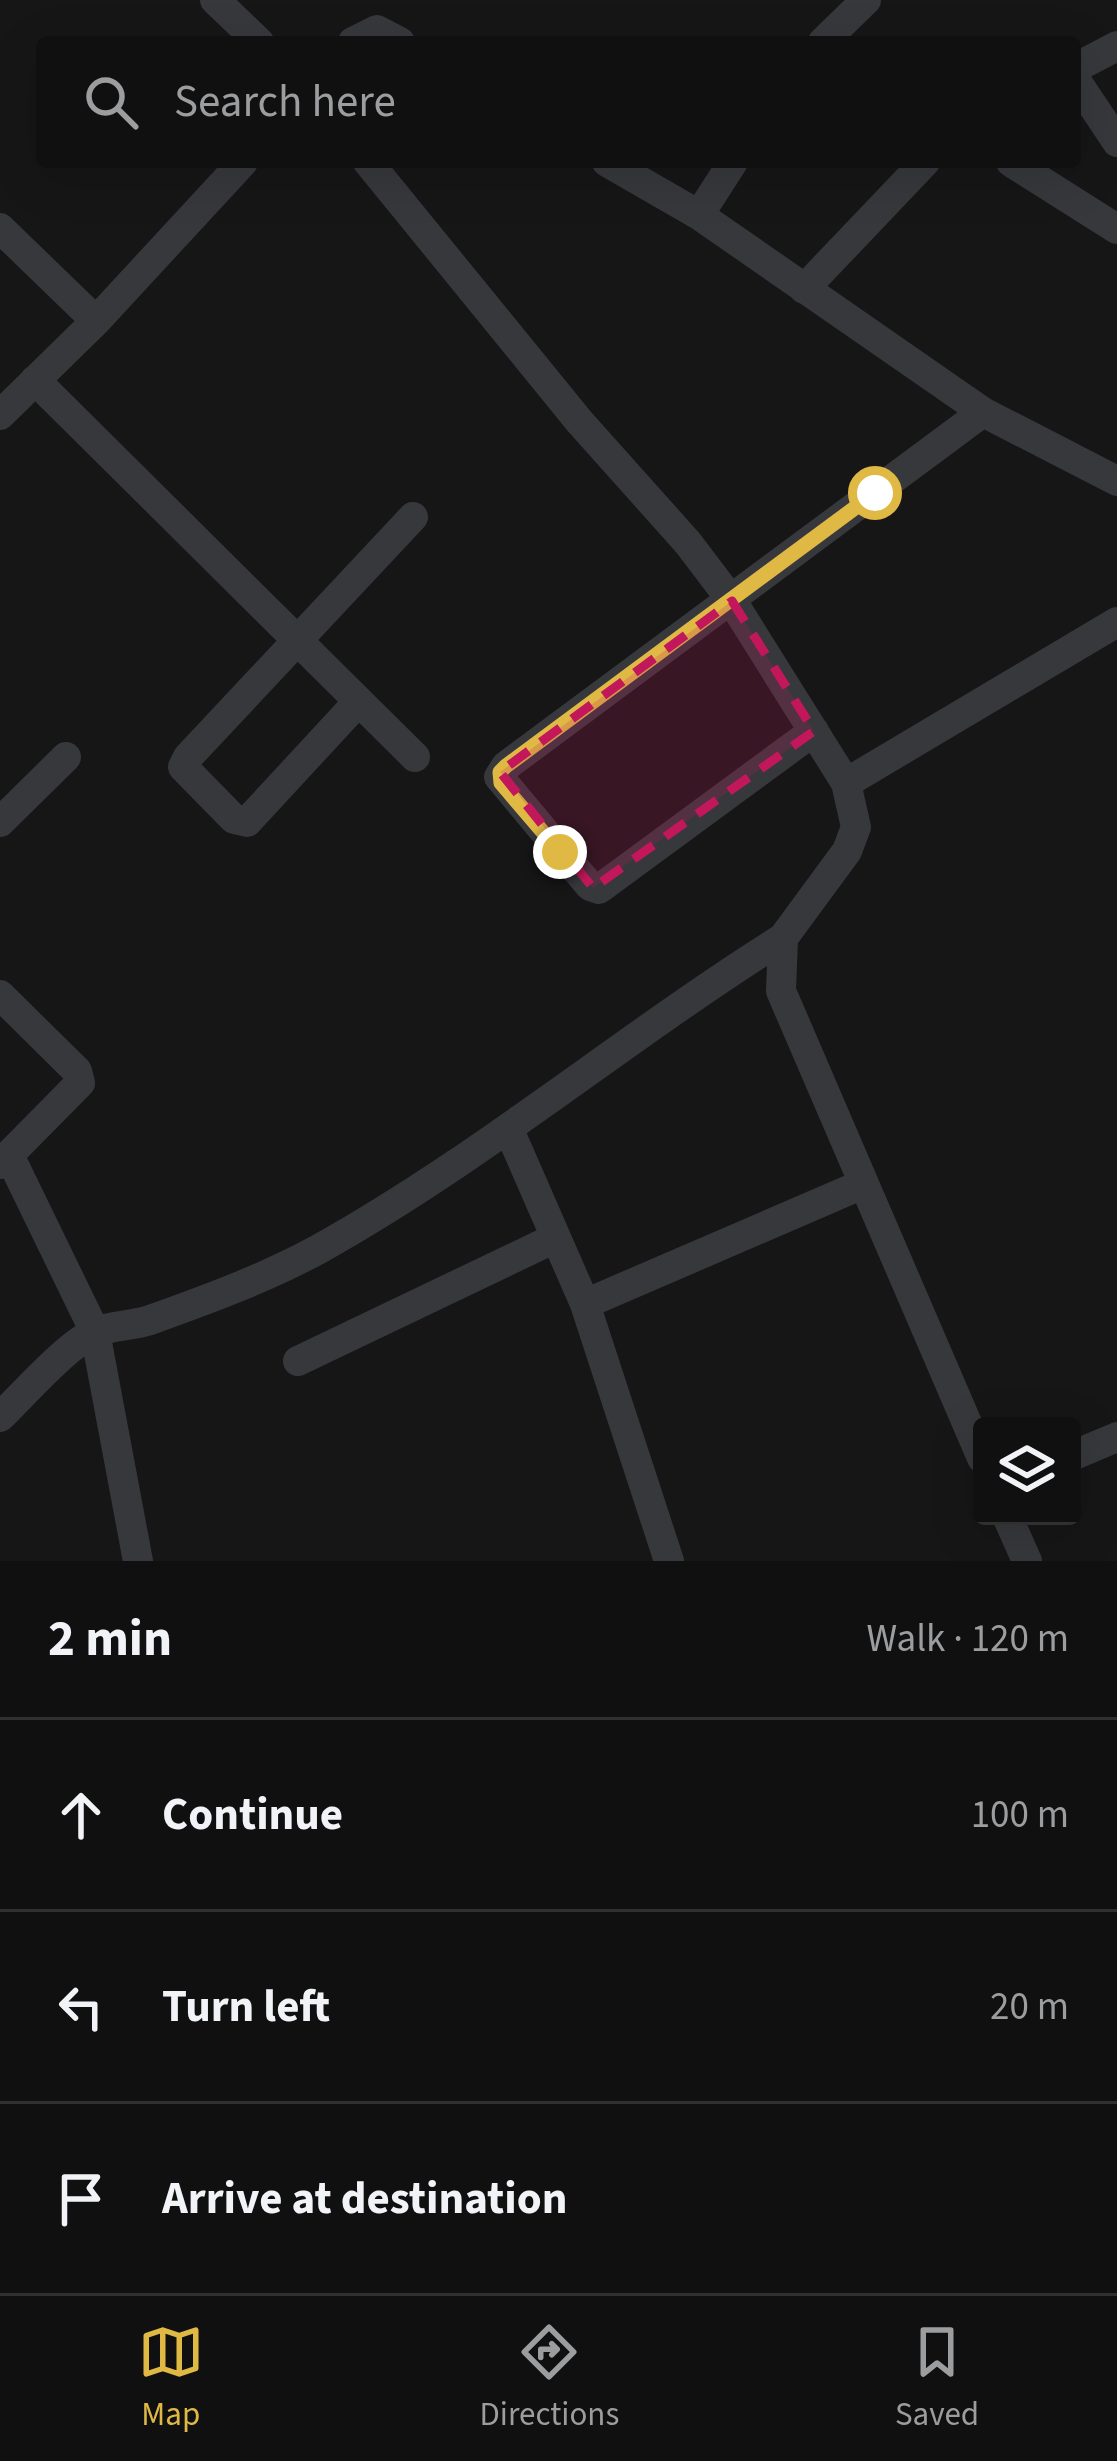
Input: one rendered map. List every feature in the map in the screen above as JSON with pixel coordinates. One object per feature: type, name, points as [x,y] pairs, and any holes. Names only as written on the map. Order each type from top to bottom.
[{"type":"street","points":[[215,0],[253,36]]},
{"type":"street","points":[[362,36],[386,0]]},
{"type":"street","points":[[829,36],[866,0]]},
{"type":"street","points":[[1081,65],[1117,46]]},
{"type":"street","points":[[1081,88],[1117,142]]},
{"type":"street","points":[[0,415],[96,321],[237,168]]},
{"type":"street","points":[[0,1417],[95,1332],[147,1321],[272,1272],[319,1249],[509,1130],[783,938],[848,851],[856,826],[846,783],[732,602],[688,542],[579,421],[373,168]]},
{"type":"street","points":[[617,168],[698,215],[983,412],[1117,481]]},
{"type":"street","points":[[698,215],[729,168]]},
{"type":"street","points":[[804,289],[919,168]]},
{"type":"street","points":[[1020,168],[1117,229]]},
{"type":"street","points":[[0,228],[96,321]]},
{"type":"street","points":[[35,380],[415,758]]},
{"type":"street","points":[[814,731],[599,890],[590,886],[501,783],[500,772],[506,766],[983,412]]},
{"type":"street","points":[[358,702],[247,822],[235,819],[183,767],[412,517]]},
{"type":"street","points":[[846,783],[1117,622]]},
{"type":"street","points":[[0,822],[66,757]]},
{"type":"street","points":[[783,938],[781,991],[973,1437]]},
{"type":"street","points":[[0,995],[77,1071],[80,1083],[4,1159],[95,1332],[138,1561]]},
{"type":"street","points":[[509,1130],[585,1304],[669,1561]]},
{"type":"street","points":[[585,1304],[863,1184]]},
{"type":"street","points":[[298,1361],[553,1239]]},
{"type":"street","points":[[1081,1452],[1117,1437]]},
{"type":"street","points":[[1011,1525],[1027,1561]]},
{"type":"highlighted area","points":[[732,601],[814,731],[593,888],[500,772]]},
{"type":"route","points":[[560,852],[501,783],[500,772],[875,493]]}]
